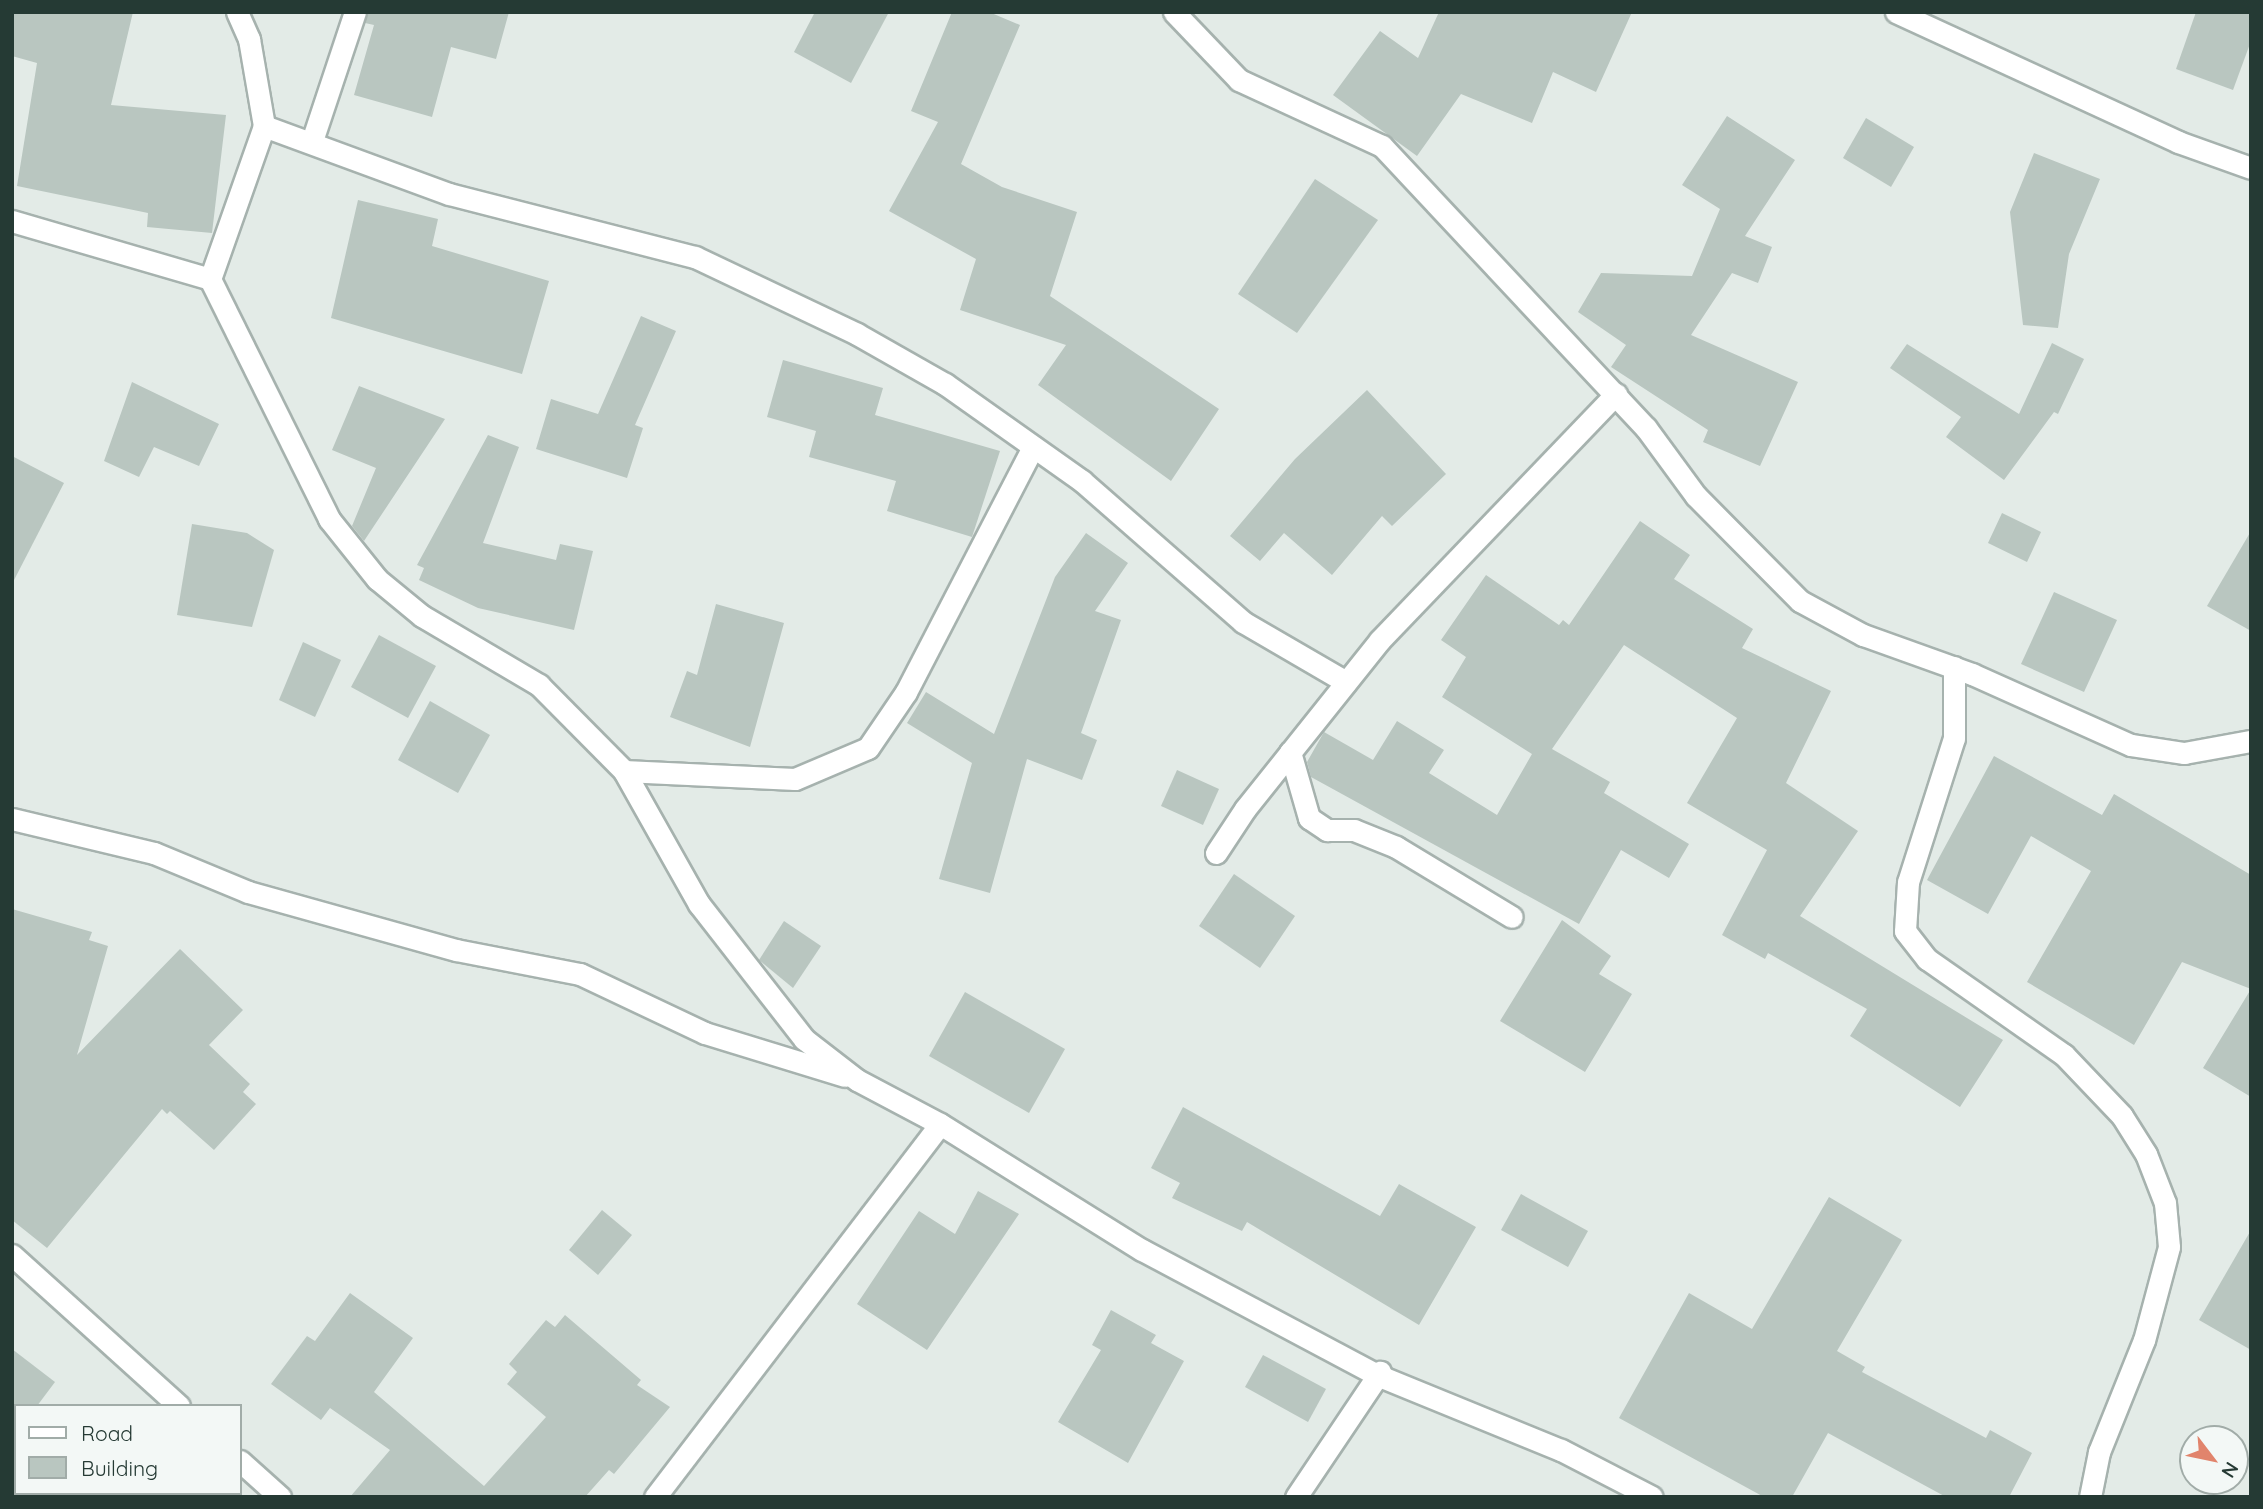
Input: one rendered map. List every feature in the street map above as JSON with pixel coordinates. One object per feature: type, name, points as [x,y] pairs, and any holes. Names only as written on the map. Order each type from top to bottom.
[{"type":"street","points":[[237,12],[249,39],[264,126],[210,279],[330,519],[377,579],[422,616],[539,685],[624,771],[699,904],[804,1039],[857,1080],[940,1124],[1142,1250],[1453,1409],[1561,1450],[1652,1497]]},
{"type":"street","points":[[312,141],[355,12]]},
{"type":"street","points":[[1174,12],[1239,80],[1382,146],[1616,394],[1696,496],[1800,601],[1863,635],[1954,667],[2131,745],[2184,753],[2251,741]]},
{"type":"street","points":[[1896,12],[2178,142],[2251,169]]},
{"type":"street","points":[[264,126],[312,141],[449,194],[731,272],[890,353],[1082,481],[1243,622],[1346,682]]},
{"type":"street","points":[[12,221],[210,279]]},
{"type":"street","points":[[1216,853],[1266,783],[1380,640],[1616,394]]},
{"type":"street","points":[[624,771],[795,779],[868,748],[906,692],[1033,447]]},
{"type":"street","points":[[1954,667],[1954,738],[1908,882],[1905,931],[1927,959],[2064,1055],[2122,1116],[2146,1154],[2165,1203],[2169,1247],[2144,1340],[2099,1452],[2090,1497]]},
{"type":"street","points":[[1290,752],[1309,818],[1328,830],[1354,830],[1396,847],[1513,917]]},
{"type":"street","points":[[1266,783],[1302,795]]},
{"type":"street","points":[[12,819],[154,853],[248,892],[444,947],[580,974],[705,1033],[857,1080]]},
{"type":"street","points":[[655,1497],[940,1124]]},
{"type":"street","points":[[12,1255],[177,1404]]},
{"type":"street","points":[[1296,1497],[1380,1372]]},
{"type":"street","points":[[242,1463],[280,1497]]},
{"type":"building","points":[[12,12],[133,12],[111,105],[226,115],[212,233],[147,227],[148,213],[17,186],[37,63],[12,56]]},
{"type":"building","points":[[368,12],[509,12],[496,59],[451,47],[432,117],[354,95],[374,25],[365,23]]},
{"type":"building","points":[[815,12],[889,12],[851,83],[794,52]]},
{"type":"building","points":[[952,12],[989,12],[1020,25],[961,164],[1002,187],[1077,212],[1050,296],[1219,409],[1171,481],[1038,385],[1066,345],[960,310],[976,259],[889,211],[938,122],[911,111]]},
{"type":"building","points":[[1439,12],[1632,12],[1596,92],[1553,72],[1532,123],[1461,94],[1417,156],[1333,95],[1380,31],[1418,58]]},
{"type":"building","points":[[2196,12],[2251,12],[2251,41],[2233,90],[2176,69]]},
{"type":"building","points":[[1727,116],[1795,160],[1745,236],[1772,247],[1758,283],[1732,273],[1691,335],[1798,382],[1760,466],[1703,442],[1708,430],[1611,367],[1626,345],[1578,312],[1601,273],[1692,276],[1720,209],[1682,185]]},
{"type":"building","points":[[1866,118],[1914,147],[1891,187],[1843,158]]},
{"type":"building","points":[[2034,153],[2100,179],[2069,254],[2058,328],[2023,325],[2010,212]]},
{"type":"building","points":[[1315,179],[1378,220],[1297,333],[1238,294]]},
{"type":"building","points":[[358,200],[438,219],[432,246],[549,281],[522,374],[331,318]]},
{"type":"building","points":[[641,316],[676,331],[635,425],[643,428],[627,478],[536,449],[551,399],[598,414]]},
{"type":"building","points":[[2052,343],[2084,359],[2058,414],[2054,412],[2004,480],[1946,437],[1961,417],[1890,368],[1907,344],[2019,414]]},
{"type":"building","points":[[783,360],[883,388],[875,415],[1000,451],[972,537],[887,511],[896,481],[809,457],[816,431],[767,417]]},
{"type":"building","points":[[132,382],[219,424],[199,466],[154,447],[139,477],[104,461]]},
{"type":"building","points":[[359,386],[445,419],[364,541],[352,526],[376,468],[332,450]]},
{"type":"building","points":[[1367,390],[1446,474],[1392,526],[1382,516],[1332,575],[1284,533],[1260,561],[1230,536],[1295,459]]},
{"type":"building","points":[[488,435],[519,447],[483,543],[556,560],[560,544],[593,551],[574,630],[478,608],[419,580],[424,568],[417,565]]},
{"type":"building","points":[[12,456],[64,483],[12,584]]},
{"type":"building","points":[[2002,513],[2041,532],[2027,562],[1988,543]]},
{"type":"building","points":[[1640,521],[1690,555],[1674,579],[1753,629],[1742,648],[1831,691],[1786,783],[1858,831],[1800,916],[2003,1040],[1960,1107],[1850,1036],[1867,1009],[1768,953],[1765,959],[1722,935],[1767,850],[1687,803],[1737,718],[1624,645],[1552,749],[1610,782],[1604,793],[1689,844],[1669,878],[1621,850],[1579,924],[1311,777],[1307,762],[1324,732],[1373,760],[1397,721],[1444,750],[1429,773],[1497,815],[1532,754],[1442,697],[1466,657],[1441,640],[1486,575],[1559,625],[1563,620],[1569,625]]},
{"type":"building","points":[[192,524],[247,533],[274,550],[252,627],[177,615]]},
{"type":"building","points":[[2251,531],[2251,631],[2207,606]]},
{"type":"building","points":[[1086,533],[1128,563],[1095,611],[1121,620],[1081,733],[1097,740],[1082,780],[1027,759],[990,893],[939,879],[972,763],[907,723],[926,692],[994,734],[1055,577]]},
{"type":"building","points":[[2054,592],[2117,620],[2084,692],[2021,664]]},
{"type":"building","points":[[716,604],[784,623],[750,747],[670,717],[687,671],[697,675]]},
{"type":"building","points":[[379,635],[436,666],[408,718],[351,687]]},
{"type":"building","points":[[303,642],[341,660],[315,717],[279,700]]},
{"type":"building","points":[[430,701],[490,735],[458,793],[398,760]]},
{"type":"building","points":[[1994,756],[2102,815],[2114,794],[2251,875],[2251,989],[2182,962],[2134,1045],[2027,982],[2091,871],[2031,836],[1988,914],[1927,880]]},
{"type":"building","points":[[1177,770],[1219,789],[1203,825],[1161,806]]},
{"type":"building","points":[[1234,874],[1295,916],[1260,968],[1199,926]]},
{"type":"building","points":[[12,909],[92,932],[89,940],[108,946],[77,1055],[180,949],[243,1010],[209,1045],[250,1084],[243,1092],[256,1104],[214,1150],[170,1111],[167,1114],[162,1109],[47,1248],[12,1220]]},
{"type":"building","points":[[1562,920],[1611,956],[1599,974],[1632,994],[1585,1072],[1500,1021]]},
{"type":"building","points":[[784,921],[821,946],[793,988],[759,960]]},
{"type":"building","points":[[2251,989],[2251,1097],[2203,1068]]},
{"type":"building","points":[[965,992],[1065,1049],[1029,1113],[929,1056]]},
{"type":"building","points":[[1183,1107],[1380,1216],[1399,1184],[1476,1227],[1419,1325],[1247,1222],[1242,1231],[1172,1198],[1180,1183],[1151,1168]]},
{"type":"building","points":[[978,1191],[1019,1214],[927,1350],[857,1304],[919,1211],[955,1234]]},
{"type":"building","points":[[1521,1194],[1588,1231],[1568,1267],[1501,1230]]},
{"type":"building","points":[[1829,1197],[1902,1240],[1837,1351],[1865,1367],[1862,1372],[1986,1438],[1990,1430],[2032,1453],[2009,1497],[1946,1497],[1828,1433],[1792,1497],[1764,1497],[1619,1418],[1689,1293],[1752,1329]]},
{"type":"building","points":[[602,1210],[632,1235],[598,1275],[569,1250]]},
{"type":"building","points":[[2251,1230],[2251,1350],[2199,1320]]},
{"type":"building","points":[[350,1293],[413,1338],[374,1392],[484,1486],[546,1417],[507,1384],[517,1372],[509,1364],[546,1320],[555,1327],[565,1315],[641,1380],[637,1385],[670,1407],[614,1474],[609,1470],[585,1497],[350,1497],[390,1450],[330,1408],[321,1420],[271,1384],[307,1336],[315,1341]]},
{"type":"building","points":[[1111,1310],[1156,1335],[1151,1343],[1184,1361],[1128,1463],[1058,1422],[1101,1350],[1092,1345]]},
{"type":"building","points":[[12,1349],[55,1382],[38,1404],[12,1406]]},
{"type":"building","points":[[1263,1355],[1326,1389],[1308,1422],[1245,1387]]}]
